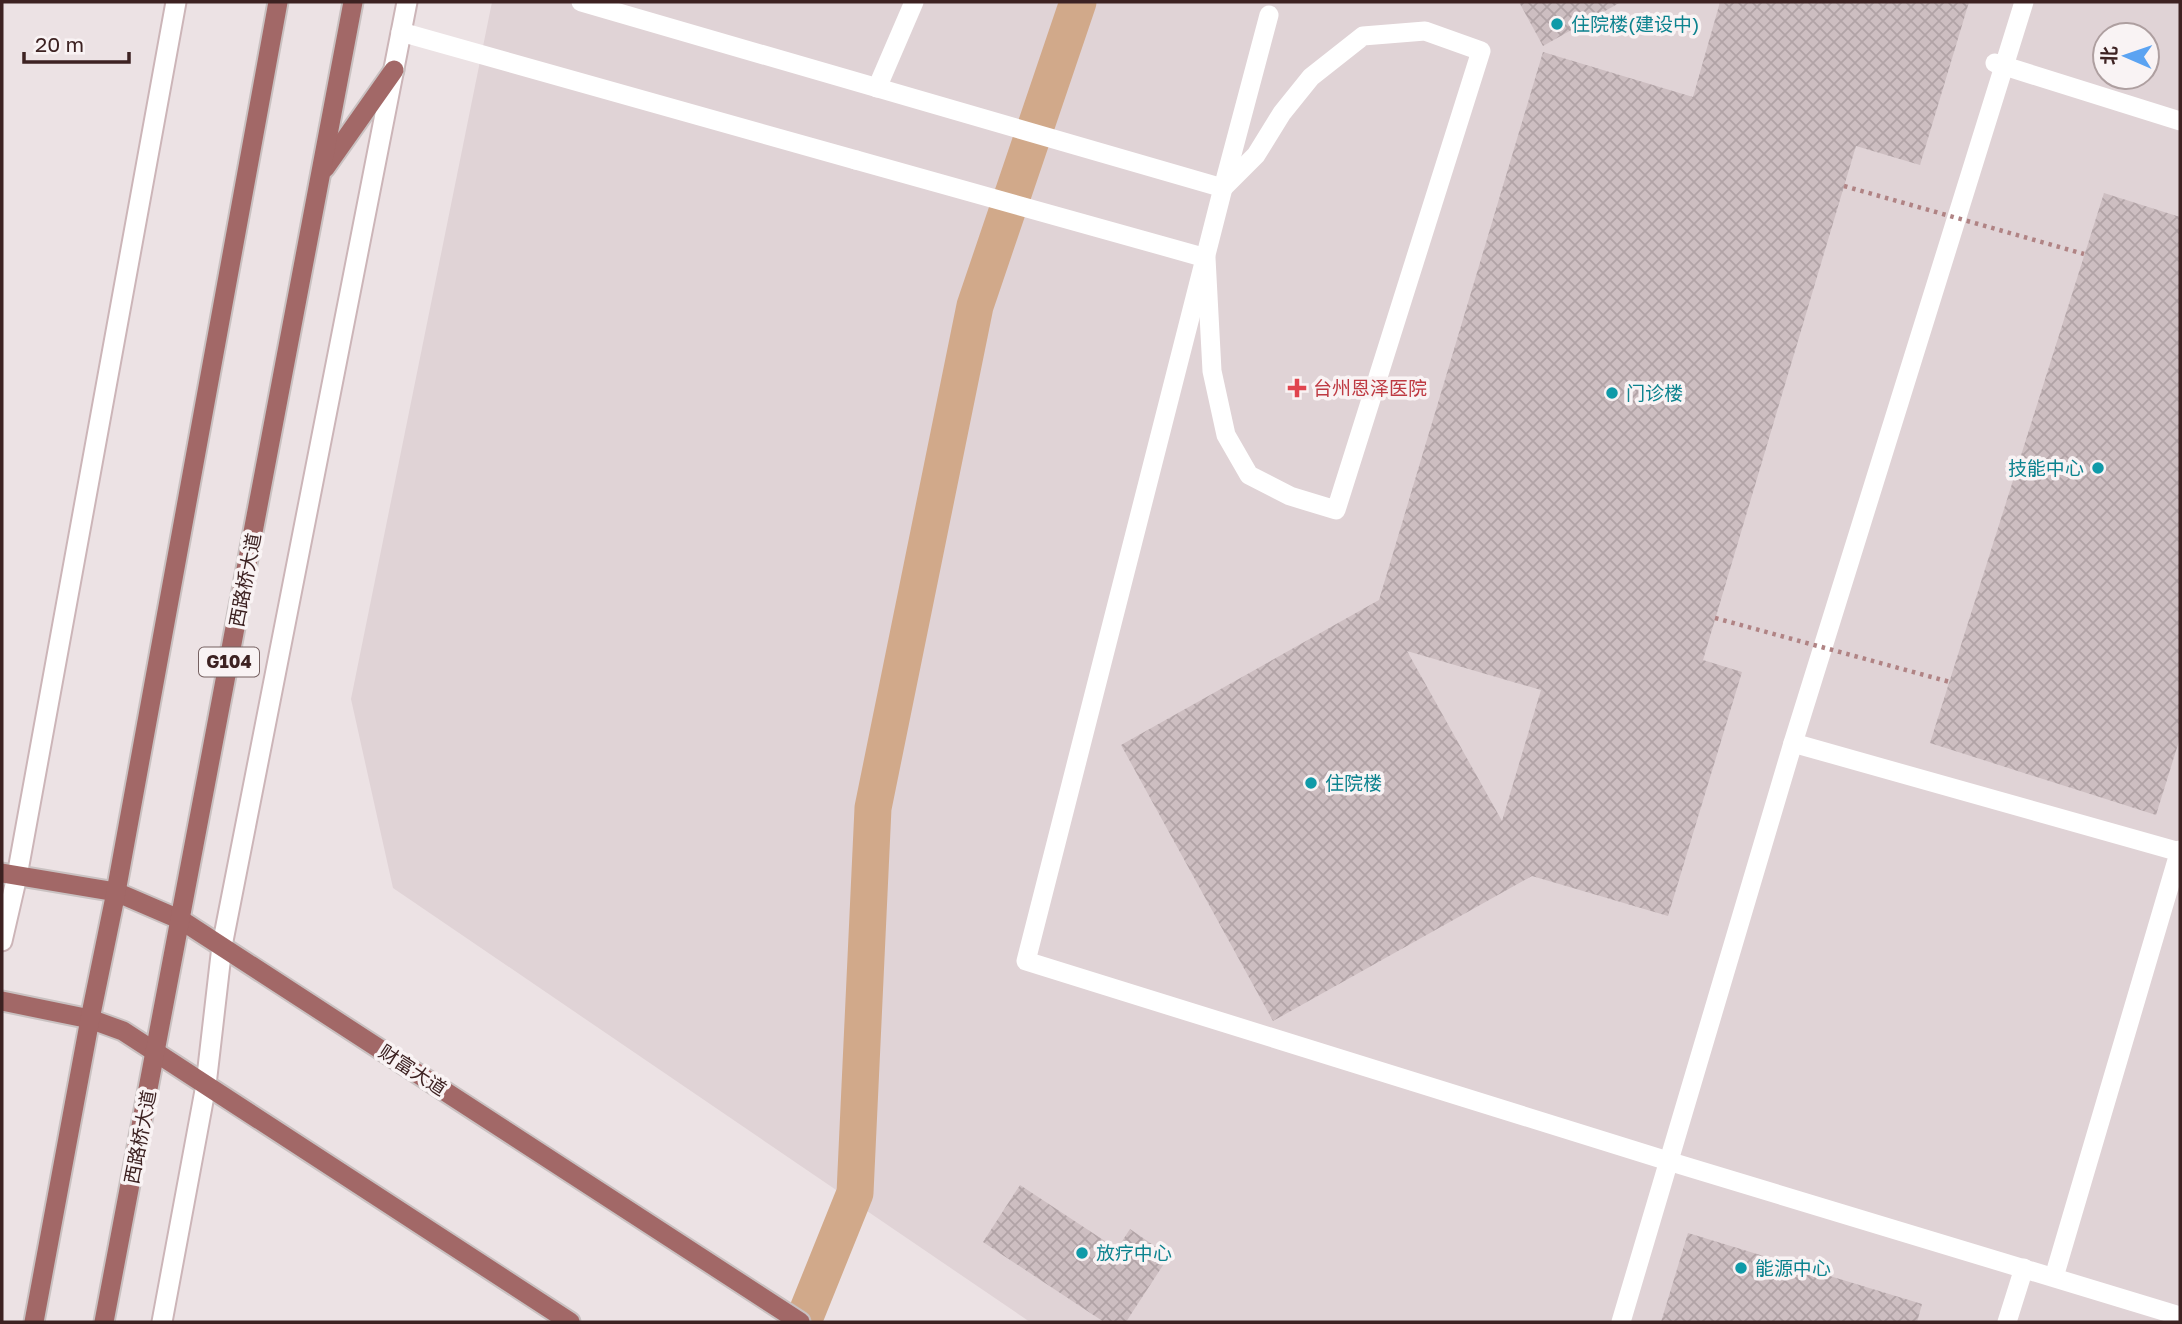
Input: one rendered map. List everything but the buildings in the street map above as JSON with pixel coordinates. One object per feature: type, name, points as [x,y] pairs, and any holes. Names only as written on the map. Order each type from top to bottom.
[{"type":"main road","points":[[34,1322],[116,892],[278,2]]},
{"type":"main road","name":"西路桥大道","points":[[104,1322],[353,2]]},
{"type":"main road","points":[[321,175],[394,70]]},
{"type":"main road","name":"财富大道","points":[[10,874],[116,892],[181,920],[800,1322]]},
{"type":"main road","points":[[2,1001],[90,1018],[123,1031],[569,1322]]},
{"type":"street","points":[[2,941],[10,874],[176,2]]},
{"type":"street","points":[[162,1322],[206,1085],[222,946],[407,2]]},
{"type":"street","points":[[581,2],[1223,188]]},
{"type":"street","points":[[877,88],[914,2]]},
{"type":"street","points":[[1621,1322],[1999,64],[2024,2]]},
{"type":"street","points":[[1269,15],[1026,961],[1668,1161],[2180,1316]]},
{"type":"street","points":[[1206,258],[1212,371],[1226,435],[1249,475],[1290,495],[1336,510],[1481,51],[1425,31],[1363,36],[1311,77],[1282,113],[1256,155],[1223,188]]},
{"type":"street","points":[[401,32],[1206,258]]},
{"type":"street","points":[[1999,64],[2180,121]]},
{"type":"street","points":[[1793,743],[2180,852],[2054,1277]]},
{"type":"street","points":[[2007,1322],[2024,1268]]},
{"type":"path","points":[[1844,186],[2084,254]]},
{"type":"path","points":[[1715,618],[1950,682]]},
{"type":"shaded area","name":"台州恩泽医院","points":[[492,2],[2180,2],[2180,1322],[1030,1322],[393,888],[351,699]]},
{"type":"waterway","points":[[803,1322],[855,1193],[873,808],[975,306],[1078,2]]},
{"type":"place","name":"住院楼(建设中)","points":[[1557,24]]},
{"type":"place","name":"台州恩泽医院","points":[[1297,388]]},
{"type":"place","name":"门诊楼","points":[[1612,393]]},
{"type":"place","name":"技能中心","points":[[2098,468]]},
{"type":"place","name":"住院楼","points":[[1311,783]]},
{"type":"place","name":"放疗中心","points":[[1082,1253]]},
{"type":"place","name":"能源中心","points":[[1741,1268]]}]
